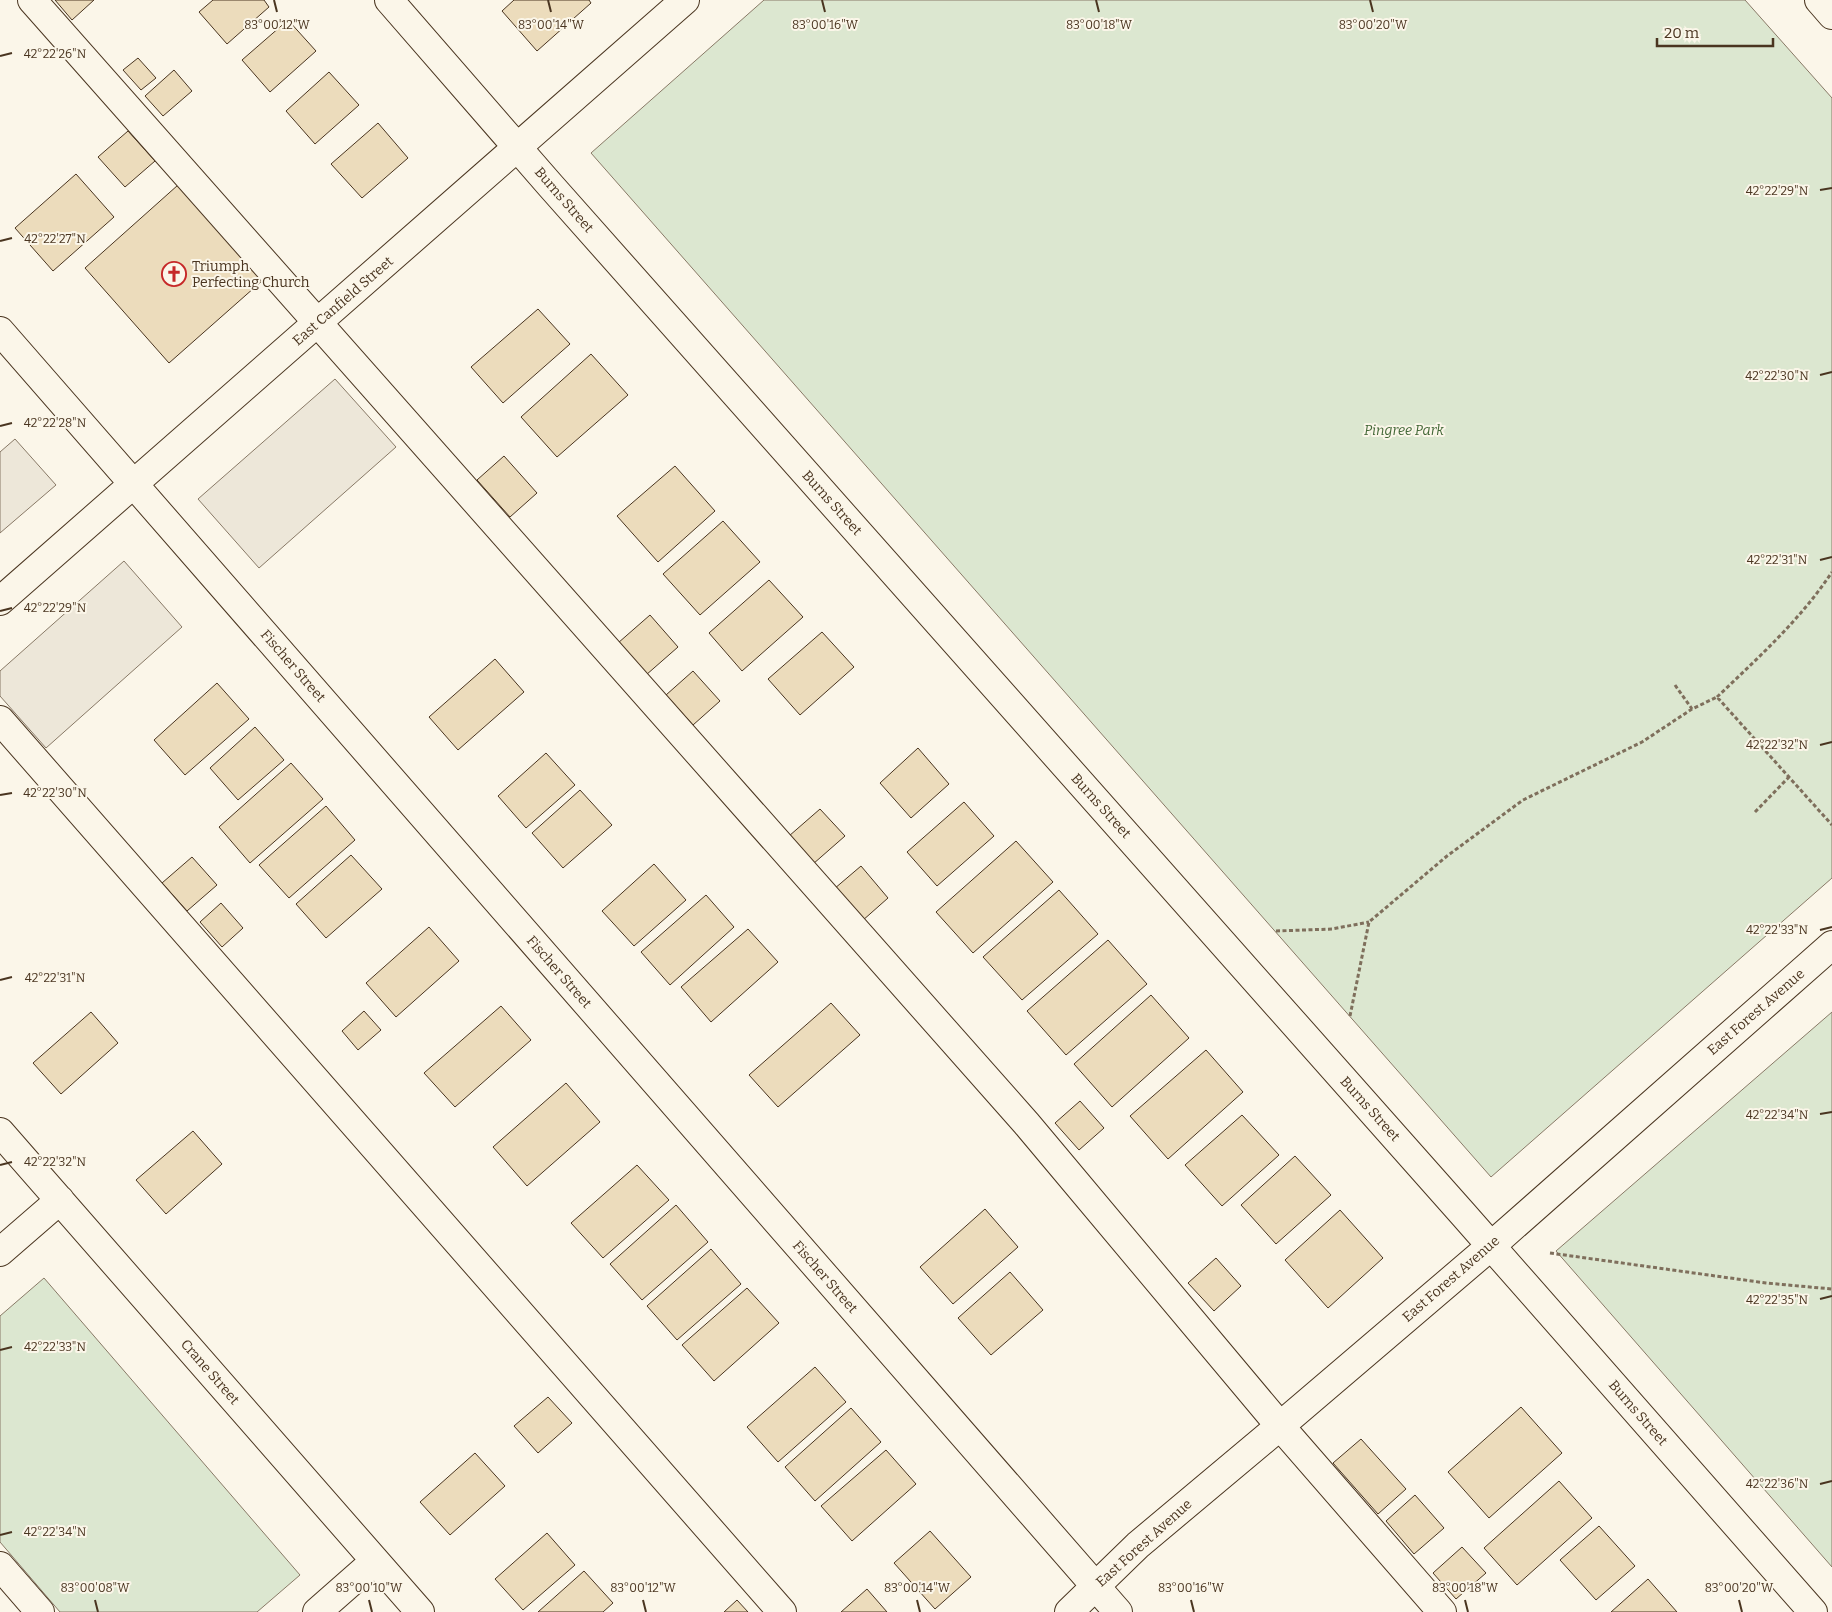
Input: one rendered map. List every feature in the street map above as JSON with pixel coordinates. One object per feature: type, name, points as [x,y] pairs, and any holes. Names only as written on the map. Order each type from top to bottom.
[{"type":"street","points":[[32,0],[1026,1123],[1280,1426],[1442,1612]]},
{"type":"street","name":"Burns Street","points":[[389,0],[1813,1612]]},
{"type":"street","name":"East Canfield Street","points":[[0,601],[685,0]]},
{"type":"street","points":[[1819,0],[1832,15]]},
{"type":"street","name":"Fischer Street","points":[[0,331],[1118,1612]]},
{"type":"street","points":[[0,720],[782,1612]]},
{"type":"street","name":"East Forest Avenue","points":[[1069,1612],[1138,1545],[1491,1246],[1832,945]]},
{"type":"street","name":"Crane Street","points":[[0,1132],[420,1612]]},
{"type":"street","points":[[0,1252],[60,1200]]},
{"type":"street","points":[[317,1612],[375,1561]]},
{"type":"street","points":[[1,1570],[40,1612]]},
{"type":"path","points":[[1276,931],[1332,930],[1369,922],[1447,856],[1523,800],[1642,742],[1692,709],[1717,697],[1771,646],[1832,572]]},
{"type":"path","points":[[1676,685],[1692,709]]},
{"type":"path","points":[[1717,697],[1832,826]]},
{"type":"path","points":[[1755,812],[1789,778]]},
{"type":"path","points":[[1350,1016],[1369,922]]},
{"type":"path","points":[[1550,1253],[1766,1283],[1832,1289]]},
{"type":"green space","name":"Pingree Park","points":[[764,0],[1745,0],[1832,98],[1832,878],[1491,1177],[591,153]]},
{"type":"green space","points":[[1832,1012],[1832,1567],[1556,1251]]},
{"type":"green space","points":[[44,1278],[300,1575],[257,1612],[60,1612],[0,1542],[0,1316]]},
{"type":"shaded area","points":[[335,379],[396,447],[259,568],[198,499]]},
{"type":"shaded area","points":[[15,439],[56,485],[0,533],[0,452]]},
{"type":"shaded area","points":[[124,561],[182,627],[46,748],[0,696],[0,671]]},
{"type":"building","points":[[55,0],[94,0],[72,20]]},
{"type":"building","points":[[213,0],[264,0],[269,7],[227,44],[199,12]]},
{"type":"building","points":[[514,0],[589,0],[591,3],[537,51],[502,11]]},
{"type":"building","points":[[288,20],[316,51],[270,92],[242,60]]},
{"type":"building","points":[[138,58],[156,78],[141,90],[123,70]]},
{"type":"building","points":[[174,70],[192,91],[163,116],[145,96]]},
{"type":"building","points":[[329,72],[359,105],[315,144],[286,111]]},
{"type":"building","points":[[378,123],[408,158],[362,198],[331,164]]},
{"type":"building","points":[[128,131],[155,161],[125,187],[98,157]]},
{"type":"building","points":[[76,174],[114,217],[53,271],[15,228]]},
{"type":"building","name":"Triumph Perfecting Church","points":[[178,185],[263,280],[169,363],[85,268]]},
{"type":"building","points":[[538,309],[570,344],[503,403],[471,367]]},
{"type":"building","points":[[591,354],[628,395],[557,457],[521,417]]},
{"type":"building","points":[[504,456],[537,493],[510,517],[477,480]]},
{"type":"building","points":[[675,466],[715,511],[658,562],[617,516]]},
{"type":"building","points":[[723,521],[760,562],[700,615],[663,574]]},
{"type":"building","points":[[769,580],[803,617],[742,671],[709,633]]},
{"type":"building","points":[[650,615],[678,647],[646,675],[618,643]]},
{"type":"building","points":[[822,632],[854,667],[800,715],[768,679]]},
{"type":"building","points":[[495,659],[524,692],[458,750],[429,717]]},
{"type":"building","points":[[693,671],[720,701],[693,725],[666,695]]},
{"type":"building","points":[[217,683],[249,719],[185,775],[154,740]]},
{"type":"building","points":[[255,727],[284,760],[238,800],[210,768]]},
{"type":"building","points":[[918,748],[949,784],[911,818],[880,783]]},
{"type":"building","points":[[546,753],[575,785],[526,828],[498,796]]},
{"type":"building","points":[[291,763],[323,799],[250,863],[219,827]]},
{"type":"building","points":[[580,790],[612,825],[563,868],[532,833]]},
{"type":"building","points":[[964,802],[994,836],[937,886],[907,852]]},
{"type":"building","points":[[326,806],[355,840],[289,898],[259,865]]},
{"type":"building","points":[[820,809],[845,836],[813,864],[789,836]]},
{"type":"building","points":[[1016,841],[1053,882],[973,953],[936,912]]},
{"type":"building","points":[[351,855],[382,889],[326,938],[296,904]]},
{"type":"building","points":[[192,857],[217,885],[187,911],[162,883]]},
{"type":"building","points":[[654,864],[686,900],[634,946],[602,911]]},
{"type":"building","points":[[861,866],[888,898],[862,921],[834,889]]},
{"type":"building","points":[[1059,890],[1098,934],[1022,1000],[983,957]]},
{"type":"building","points":[[706,895],[734,927],[670,985],[641,952]]},
{"type":"building","points":[[221,903],[243,928],[222,947],[200,922]]},
{"type":"building","points":[[429,927],[459,961],[396,1017],[366,983]]},
{"type":"building","points":[[748,929],[778,962],[711,1022],[681,987]]},
{"type":"building","points":[[1108,940],[1147,984],[1066,1055],[1027,1011]]},
{"type":"building","points":[[1151,995],[1189,1038],[1112,1107],[1074,1064]]},
{"type":"building","points":[[831,1003],[860,1035],[778,1107],[749,1075]]},
{"type":"building","points":[[501,1006],[531,1040],[455,1107],[424,1073]]},
{"type":"building","points":[[364,1011],[381,1030],[358,1050],[342,1031]]},
{"type":"building","points":[[91,1012],[118,1043],[61,1094],[33,1063]]},
{"type":"building","points":[[1206,1050],[1243,1092],[1168,1159],[1130,1116]]},
{"type":"building","points":[[566,1083],[600,1122],[527,1186],[493,1147]]},
{"type":"building","points":[[1080,1101],[1104,1128],[1079,1150],[1055,1123]]},
{"type":"building","points":[[1242,1115],[1279,1155],[1222,1206],[1185,1165]]},
{"type":"building","points":[[193,1131],[222,1164],[166,1214],[136,1180]]},
{"type":"building","points":[[1295,1156],[1331,1195],[1276,1244],[1241,1205]]},
{"type":"building","points":[[637,1165],[669,1200],[603,1258],[571,1223]]},
{"type":"building","points":[[676,1205],[708,1242],[642,1300],[610,1264]]},
{"type":"building","points":[[985,1209],[1018,1247],[953,1304],[920,1267]]},
{"type":"building","points":[[1340,1210],[1383,1258],[1328,1308],[1285,1260]]},
{"type":"building","points":[[711,1249],[741,1284],[677,1340],[647,1306]]},
{"type":"building","points":[[1216,1258],[1241,1286],[1214,1311],[1188,1283]]},
{"type":"building","points":[[1010,1272],[1043,1310],[991,1355],[958,1318]]},
{"type":"building","points":[[747,1288],[779,1323],[714,1381],[682,1345]]},
{"type":"building","points":[[815,1367],[846,1402],[778,1462],[747,1427]]},
{"type":"building","points":[[548,1397],[572,1423],[538,1453],[514,1426]]},
{"type":"building","points":[[1521,1407],[1562,1453],[1489,1518],[1448,1472]]},
{"type":"building","points":[[851,1408],[881,1442],[815,1501],[785,1467]]},
{"type":"building","points":[[1361,1439],[1406,1489],[1378,1514],[1333,1463]]},
{"type":"building","points":[[886,1450],[916,1484],[852,1541],[821,1506]]},
{"type":"building","points":[[475,1453],[505,1486],[450,1535],[420,1502]]},
{"type":"building","points":[[1559,1481],[1592,1518],[1517,1585],[1484,1548]]},
{"type":"building","points":[[1415,1495],[1444,1528],[1414,1554],[1386,1521]]},
{"type":"building","points":[[1599,1526],[1635,1566],[1596,1600],[1560,1560]]},
{"type":"building","points":[[930,1531],[971,1577],[935,1609],[894,1563]]},
{"type":"building","points":[[547,1533],[575,1565],[523,1610],[495,1579]]},
{"type":"building","points":[[1462,1547],[1486,1573],[1456,1599],[1433,1573]]},
{"type":"building","points":[[584,1571],[613,1603],[603,1612],[538,1612]]},
{"type":"building","points":[[1648,1579],[1677,1612],[1611,1612]]},
{"type":"building","points":[[867,1589],[887,1612],[841,1612]]},
{"type":"building","points":[[737,1600],[748,1612],[724,1612]]},
{"type":"place","name":"Triumph Perfecting Church","points":[[174,274]]}]
